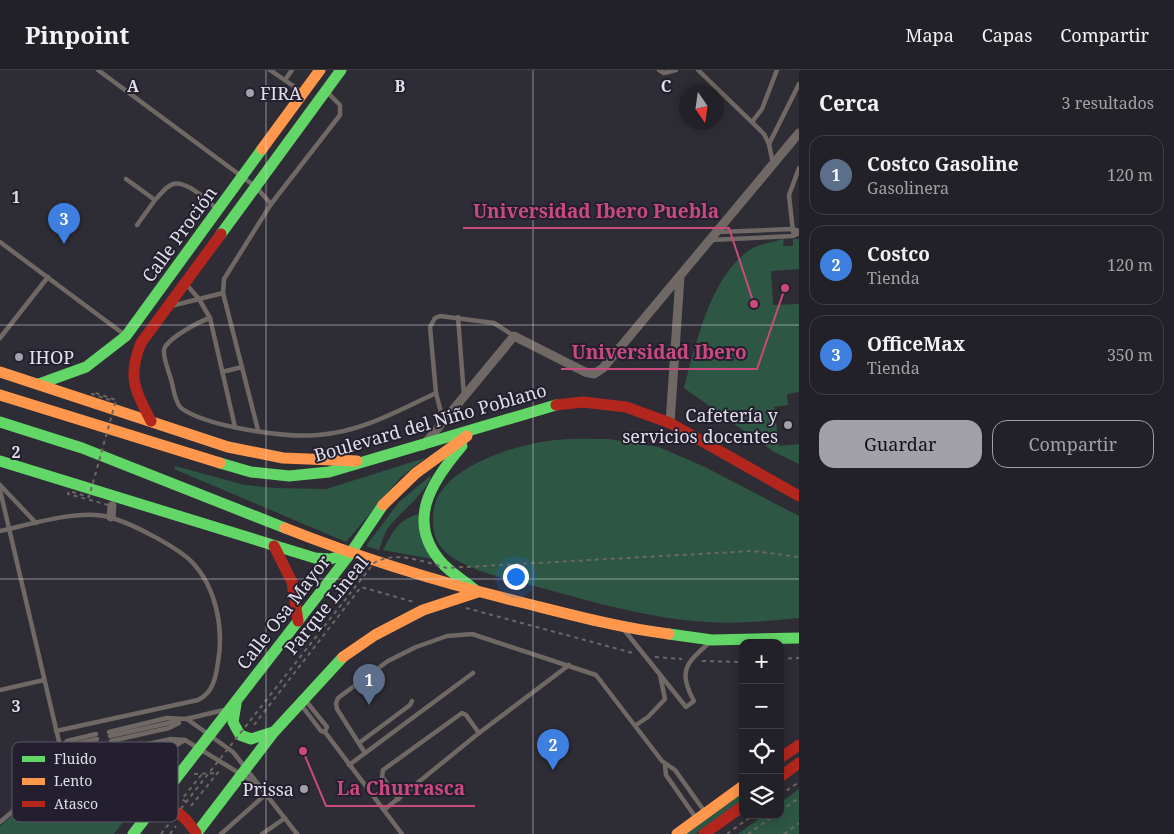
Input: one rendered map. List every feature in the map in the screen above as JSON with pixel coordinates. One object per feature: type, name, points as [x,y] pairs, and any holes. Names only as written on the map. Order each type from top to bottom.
[{"type":"main road","name":"Calle Proción","points":[[39,384],[66,376],[101,359],[126,336],[320,70]]},
{"type":"main road","name":"Calle Proción","points":[[151,421],[135,389],[132,363],[141,343],[341,70]]},
{"type":"main road","points":[[0,372],[228,447],[274,456],[370,461]]},
{"type":"main road","name":"Boulevard del Niño Poblano","points":[[0,395],[251,472],[289,476],[329,472],[370,461],[548,406],[583,402],[626,407],[670,423],[799,496]]},
{"type":"main road","points":[[0,422],[82,448],[350,554],[436,582],[623,628],[712,640],[799,638]]},
{"type":"main road","points":[[477,429],[437,474],[429,489],[424,513],[426,533],[439,559],[478,592]]},
{"type":"main road","name":"Calle Osa Mayor","points":[[178,777],[350,554],[387,500],[416,472],[477,429]]},
{"type":"main road","points":[[0,461],[40,475],[315,558],[330,559],[350,554]]},
{"type":"main road","points":[[274,546],[292,577],[297,594],[298,620]]},
{"type":"main road","points":[[178,812],[185,815],[196,834],[274,732],[346,654],[375,635],[423,610],[478,592]]},
{"type":"main road","points":[[234,704],[233,722],[237,731],[245,738],[258,738],[274,732]]},
{"type":"main road","points":[[784,755],[799,745]]},
{"type":"main road","points":[[784,774],[799,763]]},
{"type":"main road","points":[[677,834],[739,789]]},
{"type":"main road","points":[[704,834],[739,809]]},
{"type":"main road","name":"Calle Osa Mayor","points":[[133,834],[143,822]]},
{"type":"street","points":[[423,446],[514,336],[585,372],[594,374],[603,368],[799,134]]},
{"type":"street","points":[[670,423],[680,277]]},
{"type":"street","points":[[111,517],[112,506]]},
{"type":"lane","points":[[98,70],[256,187],[271,204]]},
{"type":"lane","points":[[270,70],[303,93]]},
{"type":"lane","points":[[284,80],[292,70]]},
{"type":"lane","points":[[659,70],[664,73],[676,70]]},
{"type":"lane","points":[[698,70],[764,134],[769,144],[773,166]]},
{"type":"lane","points":[[752,122],[762,109],[777,70]]},
{"type":"lane","points":[[769,144],[799,84]]},
{"type":"lane","points":[[258,430],[223,293],[224,279],[229,268],[271,204],[340,115],[340,105],[326,91]]},
{"type":"lane","points":[[793,236],[789,195],[799,168]]},
{"type":"lane","points":[[126,179],[155,200]]},
{"type":"lane","points":[[137,225],[155,200],[168,186],[174,183],[182,184],[218,210]]},
{"type":"lane","points":[[717,232],[792,229],[799,232]]},
{"type":"lane","points":[[710,240],[793,236],[799,232]]},
{"type":"lane","points":[[0,242],[126,336]]},
{"type":"lane","points":[[0,338],[48,277]]},
{"type":"lane","points":[[185,283],[199,299],[210,318],[235,427]]},
{"type":"lane","points":[[167,308],[223,293]]},
{"type":"lane","points":[[443,420],[436,393],[431,322],[440,316],[494,323],[514,336]]},
{"type":"lane","points":[[458,317],[464,397]]},
{"type":"lane","points":[[210,318],[186,330],[168,344],[164,352],[177,403],[180,407],[207,420],[235,427],[292,435],[337,433],[374,422],[436,393]]},
{"type":"lane","points":[[222,372],[242,367]]},
{"type":"lane","points":[[0,484],[36,524]]},
{"type":"lane","points":[[0,490],[59,742]]},
{"type":"lane","points":[[0,531],[91,515],[111,517],[139,529],[191,562],[203,578],[217,614],[220,640],[216,672],[210,691],[198,700],[56,731]]},
{"type":"lane","points":[[623,628],[642,655],[686,707],[694,701],[684,680],[684,674],[692,660],[712,640]]},
{"type":"lane","points":[[365,753],[337,709],[338,698],[388,661],[426,642],[461,634],[483,636],[596,675],[665,765],[675,770],[701,816]]},
{"type":"lane","points":[[384,810],[479,733],[569,665]]},
{"type":"lane","points":[[349,765],[473,673]]},
{"type":"lane","points":[[636,725],[665,699],[660,674]]},
{"type":"lane","points":[[0,690],[44,680]]},
{"type":"lane","points":[[302,700],[321,731],[325,732],[402,834]]},
{"type":"lane","points":[[358,742],[410,705],[412,701]]},
{"type":"lane","points":[[110,736],[187,719],[234,704]]},
{"type":"lane","points":[[399,799],[382,777],[383,770],[460,714],[466,715],[479,733]]},
{"type":"lane","points":[[187,719],[234,752],[243,771],[258,784],[297,834]]},
{"type":"lane","points":[[66,742],[97,739],[90,742]]},
{"type":"lane","points":[[163,742],[172,739],[185,740],[223,765],[243,771],[258,784]]},
{"type":"lane","points":[[178,745],[185,740]]},
{"type":"lane","points":[[665,765],[666,776],[701,816]]},
{"type":"lane","points":[[222,834],[266,794]]},
{"type":"lane","points":[[0,822],[12,812]]},
{"type":"lane","points":[[262,834],[285,818]]},
{"type":"path","points":[[110,400],[92,394],[93,392],[116,400],[89,497],[69,491],[68,494],[112,506]]},
{"type":"path","name":"Parque Lineal","points":[[178,812],[374,563],[380,559],[392,557],[410,558],[447,568],[752,551],[799,557]]},
{"type":"path","points":[[245,738],[361,587],[419,603]]},
{"type":"path","points":[[464,608],[642,655],[739,662]]},
{"type":"path","points":[[784,659],[799,658]]},
{"type":"path","points":[[170,834],[223,765]]},
{"type":"path","points":[[186,802],[182,798],[202,774]]},
{"type":"path","points":[[784,793],[799,782]]},
{"type":"path","points":[[784,808],[799,798]]},
{"type":"path","points":[[727,834],[748,819]]},
{"type":"path","points":[[748,834],[769,819]]},
{"type":"path","name":"Parque Lineal","points":[[161,834],[170,822]]},
{"type":"path","points":[[784,834],[799,823]]},
{"type":"green space","points":[[784,239],[783,246],[793,246],[793,239],[799,239],[799,269],[771,271],[773,305],[799,304],[799,392],[787,394],[788,405],[774,407],[779,446],[799,444],[799,464],[774,452],[684,388],[707,312],[725,276],[737,261],[754,247]]},
{"type":"green space","points":[[569,439],[609,439],[659,447],[705,467],[799,516],[799,618],[720,623],[643,614],[480,571],[449,555],[441,547],[434,533],[433,522],[437,499],[447,484],[462,471],[500,453],[540,442]]},
{"type":"green space","points":[[425,458],[400,478],[346,542],[174,469],[175,466],[245,485],[275,488],[326,489]]},
{"type":"green space","points":[[430,476],[431,478],[426,486],[388,528],[379,550],[366,546],[399,502]]},
{"type":"green space","points":[[418,514],[432,559],[383,550],[396,528],[405,520]]},
{"type":"green space","points":[[799,789],[799,834],[738,834],[759,819],[784,819],[784,800]]},
{"type":"green space","points":[[739,794],[739,802],[696,834],[685,834]]},
{"type":"green space","points":[[12,816],[12,822],[123,822],[114,834],[0,834],[0,826]]},
{"type":"traffic: fast","points":[[221,234],[341,70]]},
{"type":"traffic: fast","points":[[39,384],[86,367],[126,336],[262,149]]},
{"type":"traffic: fast","points":[[220,463],[251,472],[289,476],[329,472],[556,405]]},
{"type":"traffic: fast","points":[[0,422],[82,448],[285,528]]},
{"type":"traffic: fast","points":[[462,446],[440,474],[432,488],[426,503],[424,518],[426,534],[432,549],[447,568],[474,589]]},
{"type":"traffic: fast","points":[[0,461],[315,558],[330,559],[350,554]]},
{"type":"traffic: fast","points":[[178,776],[350,554],[383,505]]},
{"type":"traffic: fast","points":[[669,634],[712,640],[799,638]]},
{"type":"traffic: fast","points":[[196,834],[274,732],[343,657]]},
{"type":"traffic: fast","points":[[236,704],[233,722],[240,735],[251,739],[273,732]]},
{"type":"traffic: fast","points":[[133,834],[142,822]]},
{"type":"traffic: slow","points":[[262,149],[320,70]]},
{"type":"traffic: slow","points":[[0,372],[228,447],[283,458],[357,461]]},
{"type":"traffic: slow","points":[[0,395],[220,463]]},
{"type":"traffic: slow","points":[[383,505],[416,473],[467,436]]},
{"type":"traffic: slow","points":[[285,528],[403,570],[463,587],[596,621],[669,634]]},
{"type":"traffic: slow","points":[[343,657],[375,635],[423,610],[478,592]]},
{"type":"traffic: slow","points":[[677,834],[739,789]]},
{"type":"traffic: jam","points":[[151,421],[137,392],[135,383],[134,365],[141,343],[221,234]]},
{"type":"traffic: jam","points":[[556,405],[583,402],[626,407],[670,423],[799,496]]},
{"type":"traffic: jam","points":[[274,546],[292,582],[298,621]]},
{"type":"traffic: jam","points":[[784,755],[799,745]]},
{"type":"traffic: jam","points":[[784,774],[799,763]]},
{"type":"traffic: jam","points":[[704,834],[739,809]]},
{"type":"traffic: jam","points":[[178,813],[196,833]]},
{"type":"place","name":"FIRA","points":[[250,93]]},
{"type":"place","name":"OfficeMax","points":[[64,244]]},
{"type":"place","name":"Universidad Ibero","points":[[785,288]]},
{"type":"place","name":"Universidad Ibero Puebla","points":[[754,304]]},
{"type":"place","name":"IHOP","points":[[19,357]]},
{"type":"place","name":"Cafetería y servicios docentes","points":[[788,425]]},
{"type":"place","name":"Costco Gasoline","points":[[369,705]]},
{"type":"place","name":"La Churrasca","points":[[303,751]]},
{"type":"place","name":"Costco","points":[[553,770]]},
{"type":"place","name":"Prissa","points":[[304,789]]}]
